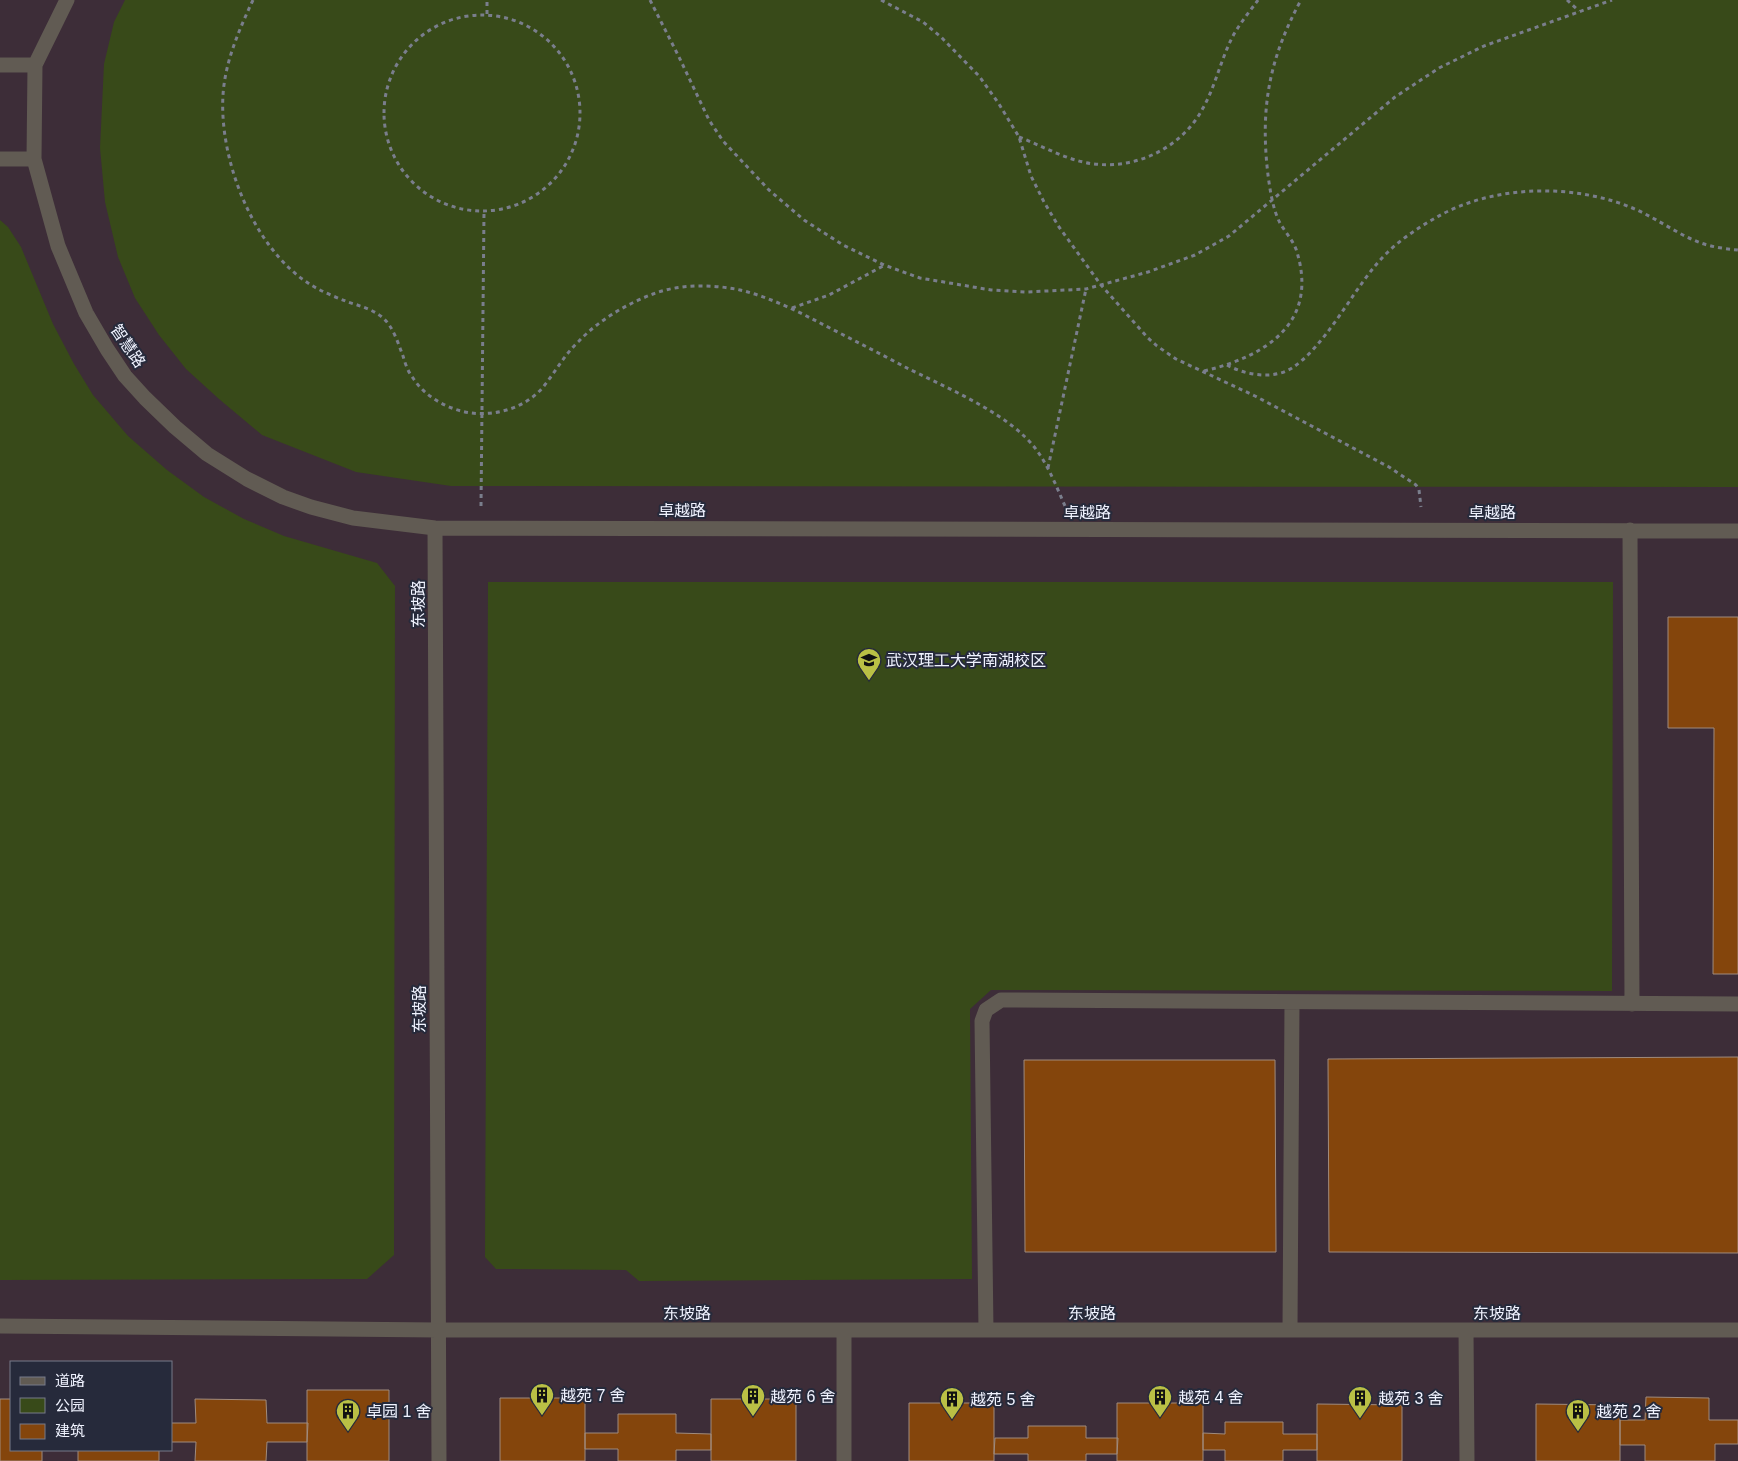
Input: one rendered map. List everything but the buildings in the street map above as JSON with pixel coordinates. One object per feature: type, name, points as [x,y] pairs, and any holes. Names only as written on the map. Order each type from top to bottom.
[{"type":"street","name":"智慧路","points":[[67,0],[35,65],[34,159],[58,246],[86,313],[125,376],[175,427],[207,454],[247,479],[283,498],[353,518],[435,528]]},
{"type":"street","points":[[0,65],[35,65]]},
{"type":"street","points":[[0,159],[34,159]]},
{"type":"street","name":"卓越路","points":[[435,528],[1738,530]]},
{"type":"street","name":"东坡路","points":[[435,528],[438,1330],[1738,1330]]},
{"type":"street","points":[[1630,530],[1632,1004]]},
{"type":"street","points":[[986,1330],[982,1021],[986,1010],[1001,1000],[1738,1004]]},
{"type":"street","points":[[1290,1330],[1292,1002]]},
{"type":"street","points":[[0,1326],[438,1330],[439,1461]]},
{"type":"street","points":[[844,1330],[844,1461]]},
{"type":"street","points":[[1466,1330],[1467,1461]]},
{"type":"path","points":[[253,0],[232,52],[223,95],[227,146],[234,175],[244,201],[272,248],[307,283],[366,308],[384,318],[395,335],[411,377],[423,390],[439,402],[455,409],[482,413],[498,412],[512,408],[534,397],[543,388],[566,355],[594,327],[639,300],[656,293],[678,288],[718,286],[742,290],[792,308],[984,408],[1023,434],[1034,446],[1048,468],[1076,529]]},
{"type":"path","points":[[487,0],[487,14]]},
{"type":"path","points":[[650,0],[708,120],[722,141],[769,190],[804,220],[843,245],[884,265],[920,278],[990,290],[1026,292],[1086,289],[1178,263],[1195,256],[1229,236],[1395,97],[1439,68],[1484,46],[1612,0]]},
{"type":"path","points":[[881,0],[922,22],[942,37],[979,76],[1019,137],[1031,176],[1059,227],[1101,285],[1134,324],[1157,346],[1176,359],[1255,396],[1389,466],[1411,481],[1418,490],[1423,530]]},
{"type":"path","points":[[1019,137],[1070,158],[1085,162],[1116,164],[1144,159],[1157,153],[1184,133],[1203,109],[1234,35],[1258,0]]},
{"type":"path","points":[[1203,372],[1254,354],[1269,344],[1297,310],[1302,293],[1299,260],[1292,241],[1280,224],[1268,177],[1265,122],[1267,93],[1274,61],[1301,0]]},
{"type":"path","points":[[1567,0],[1579,11]]},
{"type":"path","points":[[487,14],[508,18],[528,26],[546,38],[561,54],[574,79],[578,93],[580,114],[578,136],[570,156],[559,174],[544,189],[526,201],[506,209],[484,212],[462,210],[440,203],[421,191],[405,175],[393,155],[385,134],[383,112],[386,89],[394,67],[412,43],[423,33],[442,22],[464,15],[487,14]]},
{"type":"path","points":[[1227,365],[1236,370],[1253,374],[1272,374],[1291,368],[1307,354],[1325,333],[1363,281],[1390,249],[1436,217],[1476,199],[1517,192],[1573,193],[1597,196],[1639,211],[1701,243],[1738,250]]},
{"type":"path","points":[[481,527],[484,212]]},
{"type":"path","points":[[792,308],[829,295],[884,265]]},
{"type":"path","points":[[1048,468],[1086,289]]},
{"type":"shaded area","name":"武汉理工大学南湖校区","points":[[0,0],[1738,0],[1738,1461],[0,1461]]},
{"type":"green space","points":[[125,0],[1738,0],[1738,487],[451,486],[356,472],[262,435],[186,369],[159,335],[135,298],[118,257],[105,202],[100,148],[104,64],[114,22]]},
{"type":"green space","points":[[0,220],[8,227],[21,247],[53,324],[74,364],[93,395],[128,436],[167,470],[204,497],[244,519],[284,536],[377,563],[395,586],[394,1255],[367,1279],[0,1280]]},
{"type":"green space","points":[[488,582],[1613,582],[1612,991],[991,990],[970,1009],[972,1279],[639,1281],[626,1270],[496,1269],[485,1257]]},
{"type":"place","name":"武汉理工大学南湖校区","points":[[869,681]]},
{"type":"place","name":"越苑 7 舍","points":[[542,1416]]},
{"type":"place","name":"越苑 6 舍","points":[[753,1417]]},
{"type":"place","name":"越苑 4 舍","points":[[1160,1418]]},
{"type":"place","name":"越苑 3 舍","points":[[1360,1419]]},
{"type":"place","name":"越苑 5 舍","points":[[952,1420]]},
{"type":"place","name":"卓园 1 舍","points":[[348,1432]]},
{"type":"place","name":"越苑 2 舍","points":[[1578,1432]]}]
